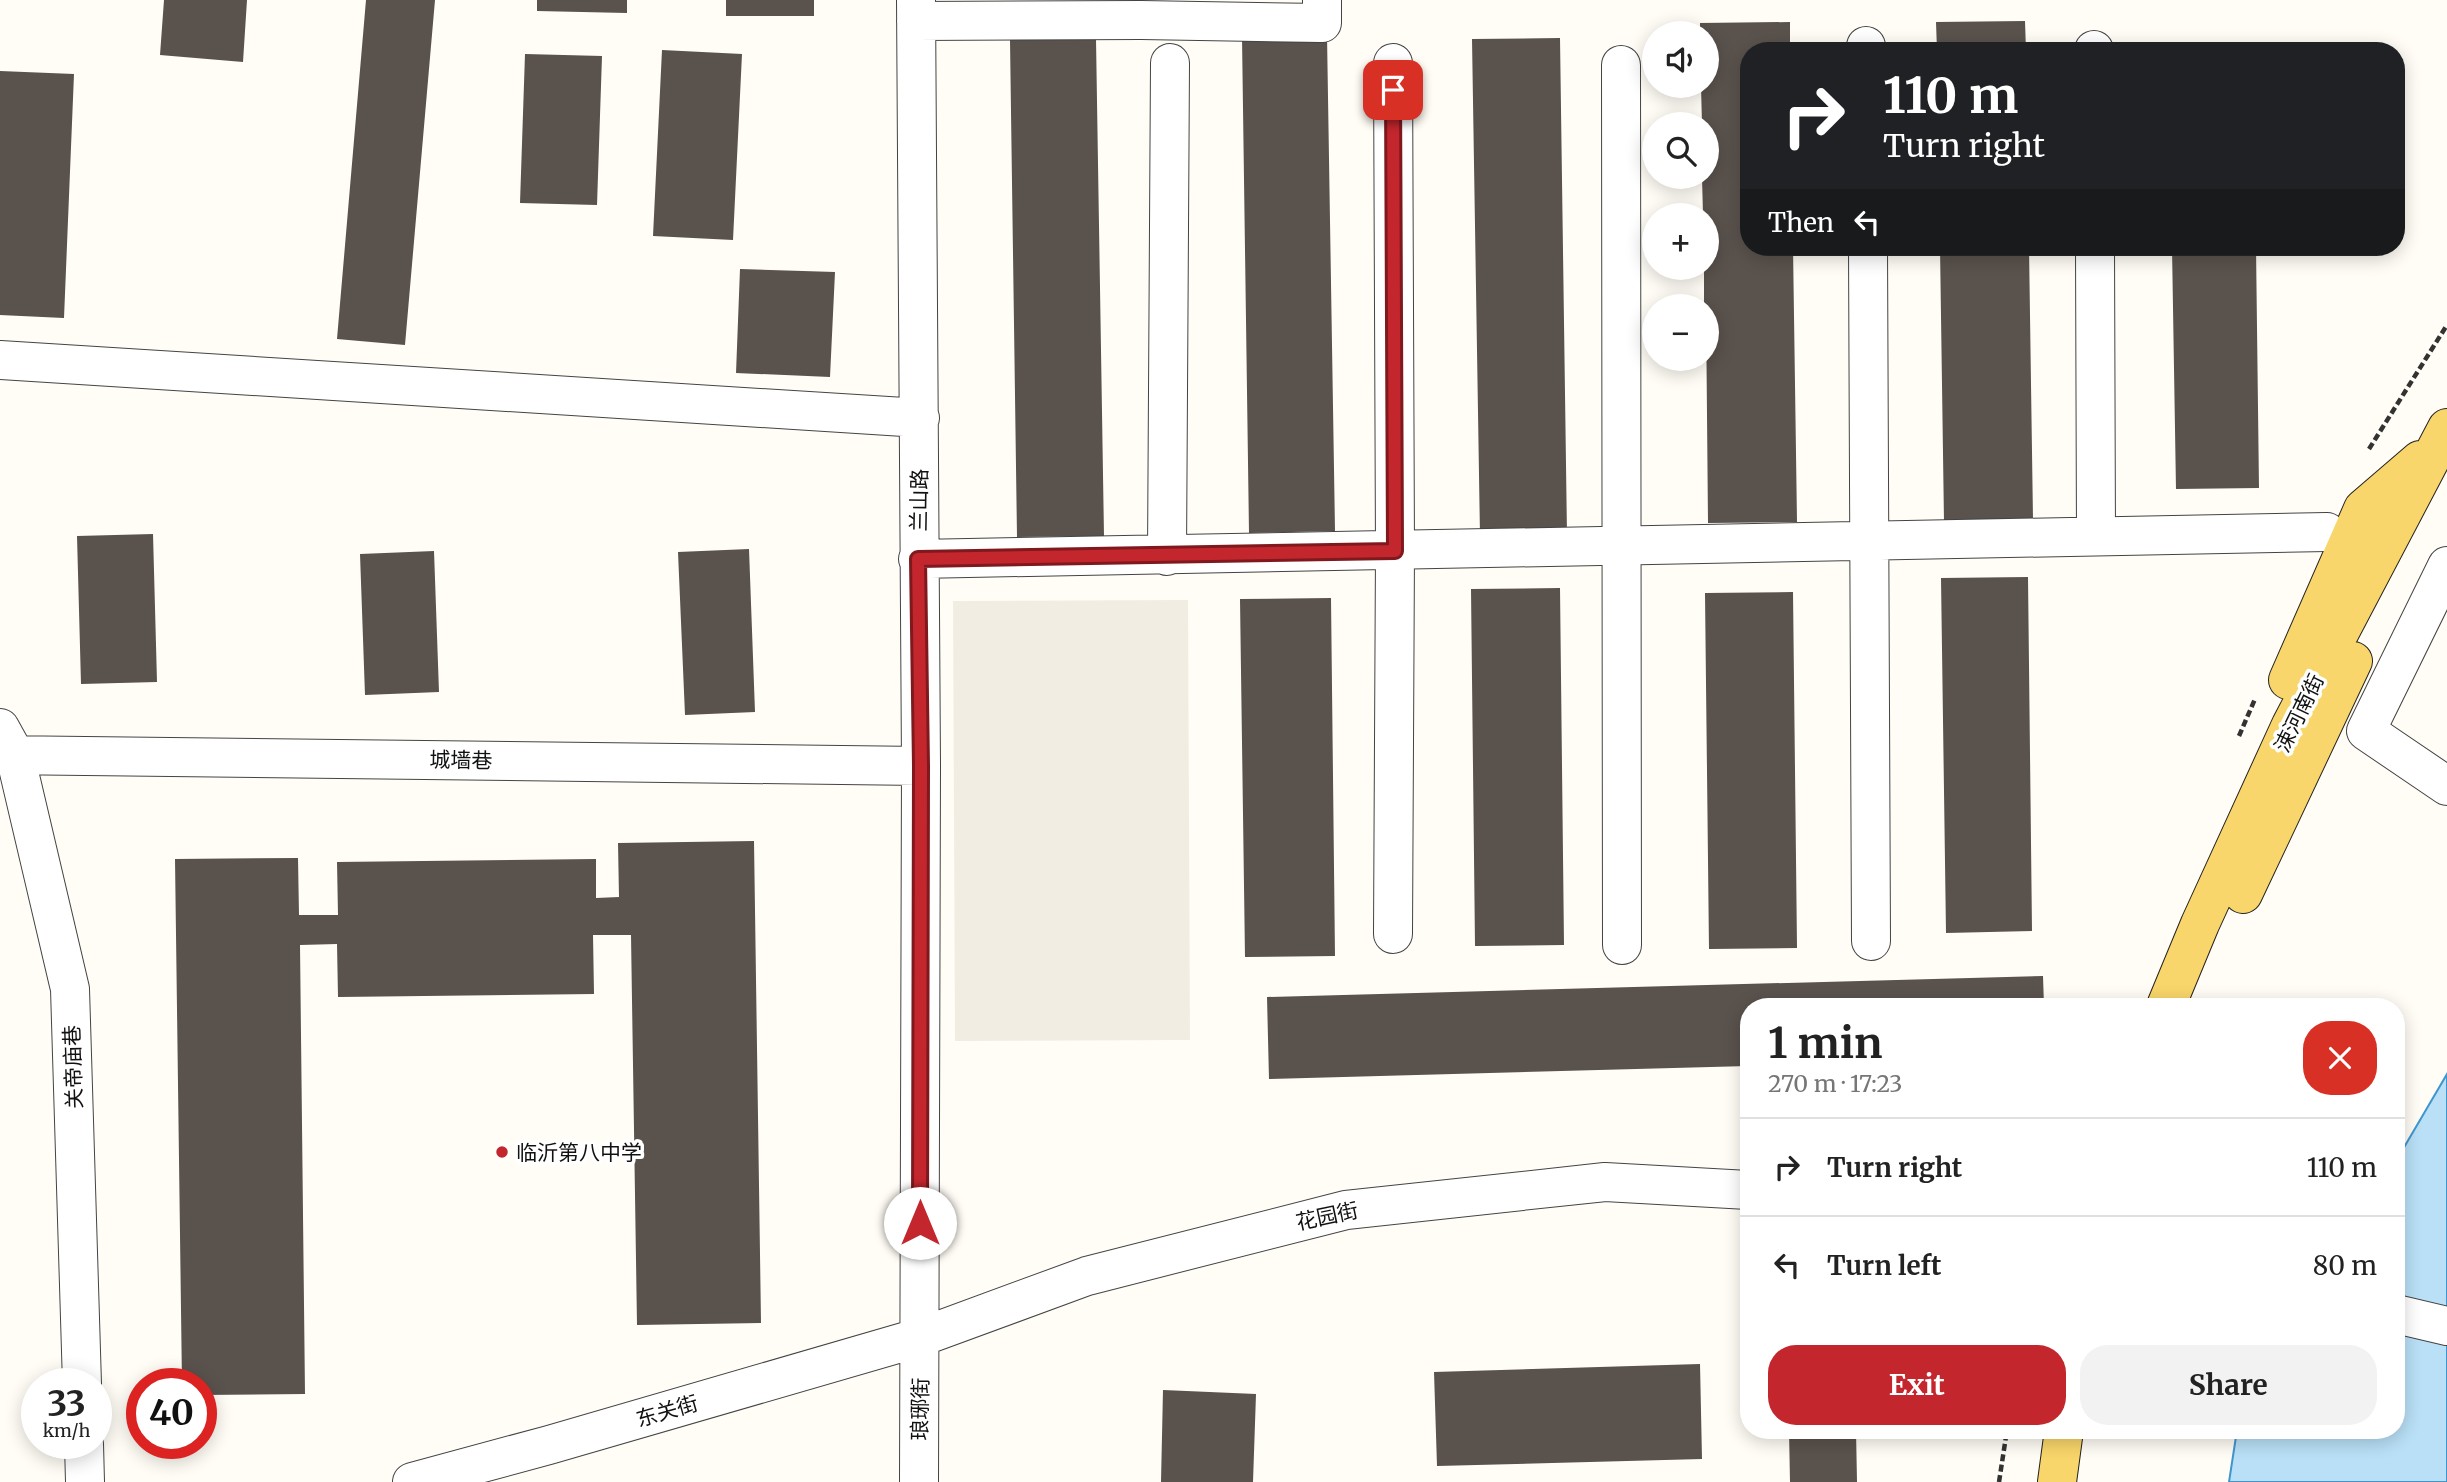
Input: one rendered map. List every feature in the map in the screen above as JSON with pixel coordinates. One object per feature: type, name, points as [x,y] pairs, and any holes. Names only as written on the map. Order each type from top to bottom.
[{"type":"main road","points":[[2151,998],[2363,509],[2441,438]]},
{"type":"main road","points":[[2198,998],[2232,917],[2407,546],[2441,438]]},
{"type":"main road","name":"涑河南街","points":[[2169,998],[2291,725],[2441,438]]},
{"type":"main road","points":[[2031,1482],[2037,1439]]},
{"type":"main road","points":[[2057,1482],[2063,1439]]},
{"type":"street","points":[[916,11],[1322,12]]},
{"type":"street","name":"兰山路","points":[[916,11],[920,418],[918,559],[921,766],[921,1337]]},
{"type":"street","points":[[1167,556],[1170,63]]},
{"type":"street","points":[[1393,63],[1393,934]]},
{"type":"street","points":[[1621,65],[1622,945]]},
{"type":"street","points":[[1868,256],[1871,941]]},
{"type":"street","points":[[2095,256],[2096,536]]},
{"type":"street","points":[[0,360],[920,418]]},
{"type":"street","points":[[918,559],[2328,532]]},
{"type":"street","points":[[2447,566],[2366,731],[2447,786]]},
{"type":"street","name":"城墙巷","points":[[5,746],[921,766]]},
{"type":"street","name":"关帝庙巷","points":[[5,746],[70,989],[82,1368]]},
{"type":"street","name":"花园街","points":[[921,1337],[1087,1276],[1346,1210],[1605,1182],[1740,1190]]},
{"type":"street","points":[[2405,1316],[2447,1326]]},
{"type":"street","name":"东关街","points":[[412,1482],[921,1337]]},
{"type":"street","name":"琅琊街","points":[[919,1482],[921,1337]]},
{"type":"street","points":[[84,1459],[85,1482]]},
{"type":"path","points":[[2362,460],[2447,325]]},
{"type":"path","points":[[1999,1482],[2006,1439]]},
{"type":"shaded area","points":[[1188,600],[1190,1040],[955,1041],[953,601]]},
{"type":"water","points":[[2447,1074],[2447,1482],[2229,1482],[2236,1439],[2405,1439],[2405,1146]]},
{"type":"building","points":[[164,0],[247,0],[243,62],[160,55]]},
{"type":"building","points":[[366,0],[435,0],[405,345],[337,339]]},
{"type":"building","points":[[537,0],[627,0],[627,13],[537,11]]},
{"type":"building","points":[[726,0],[814,0],[814,16],[726,16]]},
{"type":"building","points":[[2025,21],[2026,42],[1937,42],[1936,22]]},
{"type":"building","points":[[1790,22],[1790,42],[1740,42],[1740,256],[1793,256],[1797,522],[1708,523],[1707,371],[1719,371],[1719,294],[1704,294],[1704,280],[1719,280],[1719,203],[1703,203],[1702,189],[1719,189],[1719,112],[1702,112],[1701,98],[1719,98],[1719,23]]},
{"type":"building","points":[[1327,35],[1335,531],[1249,533],[1242,37]]},
{"type":"building","points":[[1560,38],[1567,535],[1480,536],[1472,39]]},
{"type":"building","points":[[1096,39],[1104,536],[1017,537],[1010,40]]},
{"type":"building","points":[[662,50],[742,54],[733,240],[653,236]]},
{"type":"building","points":[[525,54],[602,56],[597,205],[520,203]]},
{"type":"building","points":[[0,71],[74,74],[64,318],[0,315]]},
{"type":"building","points":[[1940,256],[2029,256],[2033,520],[1944,522]]},
{"type":"building","points":[[2172,256],[2256,256],[2259,488],[2176,489]]},
{"type":"building","points":[[740,269],[835,272],[830,377],[736,373]]},
{"type":"building","points":[[153,534],[157,682],[81,684],[77,536]]},
{"type":"building","points":[[749,549],[755,712],[685,715],[678,552]]},
{"type":"building","points":[[434,551],[439,692],[365,695],[360,554]]},
{"type":"building","points":[[2028,577],[2032,931],[1946,933],[1941,578]]},
{"type":"building","points":[[1560,588],[1564,945],[1475,946],[1471,589]]},
{"type":"building","points":[[1793,592],[1797,948],[1709,949],[1705,593]]},
{"type":"building","points":[[1331,598],[1335,956],[1245,957],[1240,599]]},
{"type":"building","points":[[754,841],[761,1323],[637,1325],[631,935],[593,935],[594,994],[338,997],[337,944],[300,945],[305,1394],[217,1395],[217,1368],[182,1368],[175,859],[298,858],[299,915],[338,915],[337,862],[596,859],[596,898],[619,897],[618,843]]},
{"type":"building","points":[[2043,976],[2044,998],[1740,998],[1740,1066],[1269,1079],[1267,997]]},
{"type":"building","points":[[1700,1364],[1702,1459],[1437,1466],[1434,1372]]},
{"type":"building","points":[[1163,1390],[1256,1394],[1253,1482],[1161,1482]]},
{"type":"building","points":[[1789,1439],[1856,1439],[1857,1482],[1790,1482]]},
{"type":"place","name":"临沂第八中学","points":[[502,1152]]},
{"type":"route","points":[[920,1223],[921,766],[918,559],[1395,551],[1393,90]]}]
